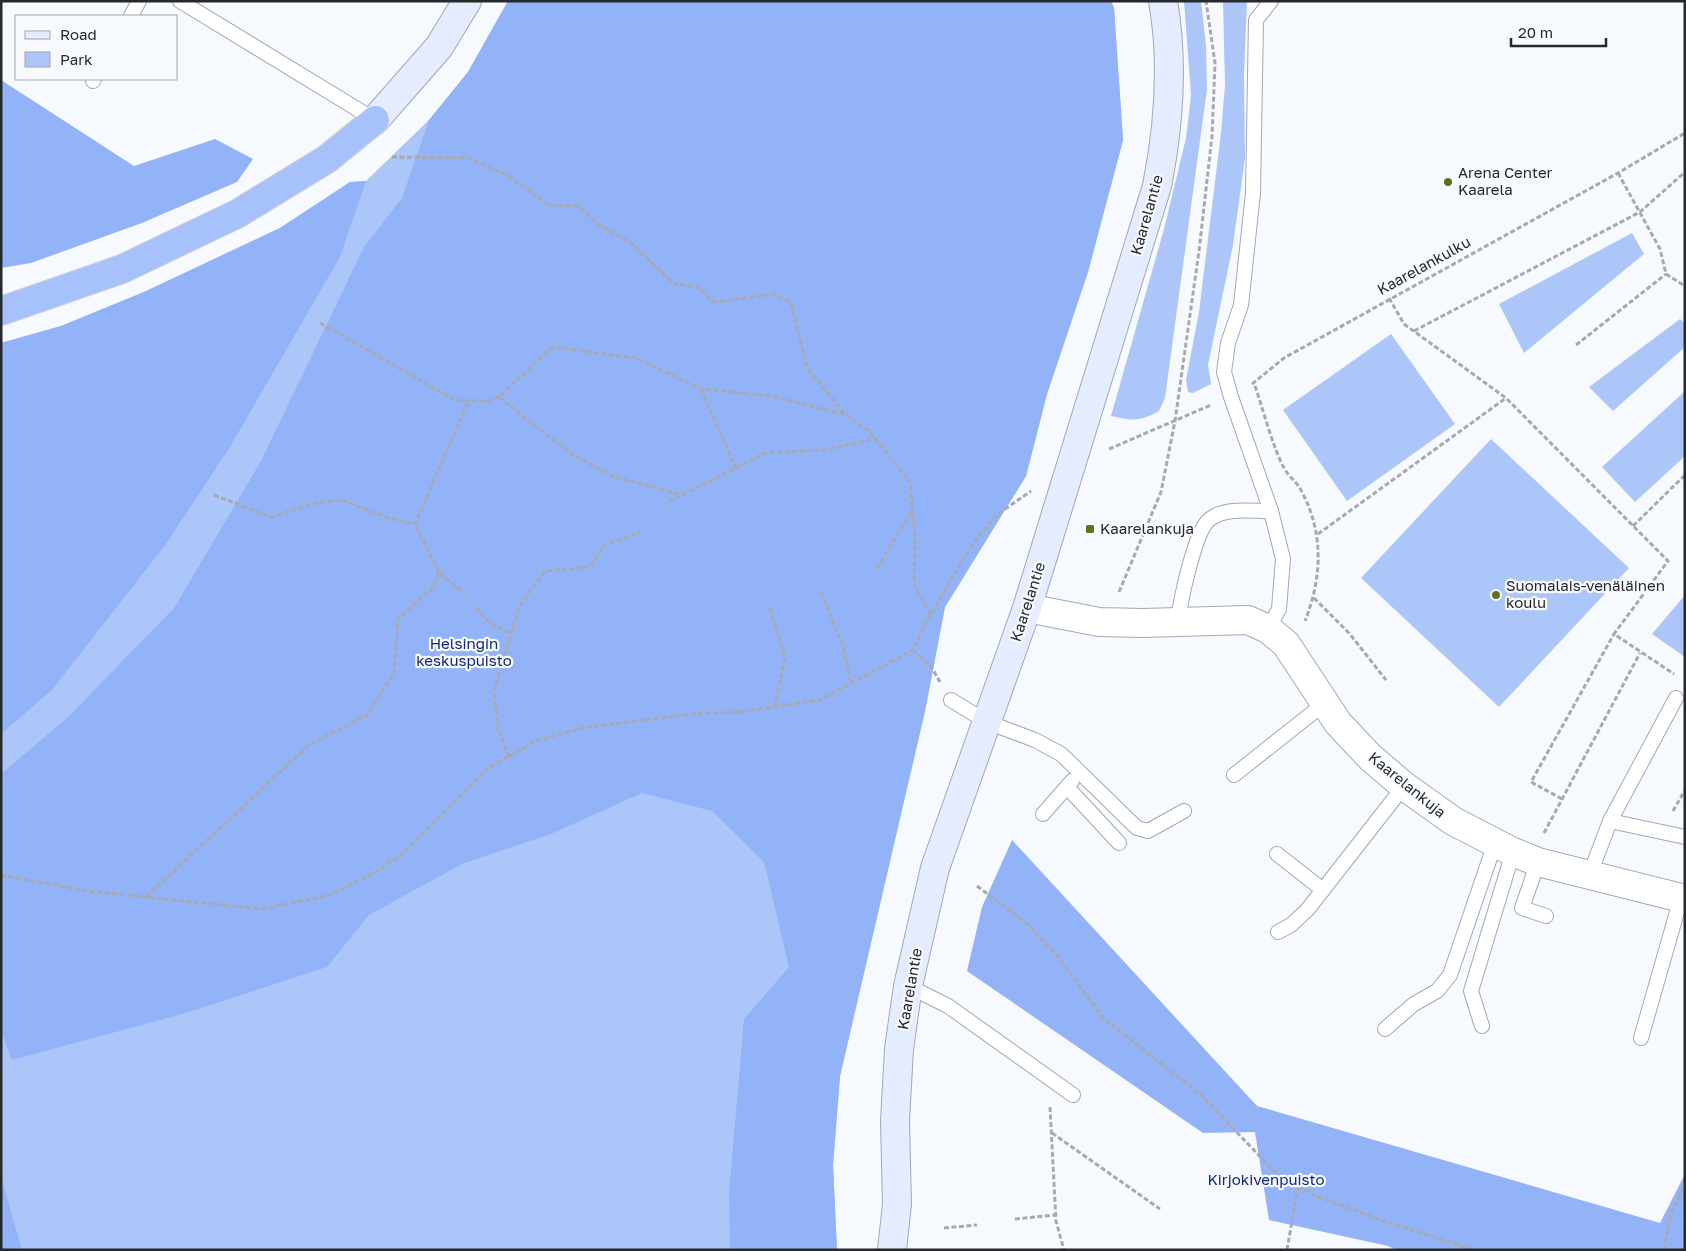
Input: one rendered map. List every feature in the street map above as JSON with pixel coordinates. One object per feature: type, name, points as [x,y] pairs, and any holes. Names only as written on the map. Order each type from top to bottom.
[{"type":"highway","points":[[1,311],[122,269],[237,214],[327,159],[376,120]]},
{"type":"main road","points":[[376,120],[439,47],[467,1]]},
{"type":"main road","name":"Kaarelantie","points":[[892,1250],[897,1204],[895,1121],[899,1049],[908,986],[935,868],[1027,608],[1158,186],[1166,138],[1170,79],[1163,1]]},
{"type":"main road","name":"Kaarelantie","points":[[897,1204],[909,1250]]},
{"type":"street","name":"Kaarelankuja","points":[[1027,608],[1099,622],[1248,620],[1268,629],[1286,644],[1338,723],[1370,757],[1404,786],[1453,821],[1504,848],[1540,850],[1590,874],[1683,899]]},
{"type":"lane","points":[[132,15],[139,1]]},
{"type":"lane","points":[[180,1],[376,120]]},
{"type":"lane","points":[[1268,629],[1279,609],[1283,559],[1271,511],[1224,372],[1228,343],[1241,305],[1253,193],[1256,20],[1271,1]]},
{"type":"lane","points":[[1178,622],[1180,601],[1185,583],[1201,531],[1208,519],[1226,512],[1271,511]]},
{"type":"lane","points":[[1590,874],[1610,821],[1676,698]]},
{"type":"lane","points":[[951,700],[987,722],[1034,740],[1061,754],[1137,828],[1148,831],[1184,811]]},
{"type":"lane","points":[[1234,775],[1325,703]]},
{"type":"lane","points":[[1043,814],[1080,773]]},
{"type":"lane","points":[[1278,932],[1292,926],[1323,890],[1404,786]]},
{"type":"lane","points":[[1067,787],[1119,843]]},
{"type":"lane","points":[[1610,821],[1685,837]]},
{"type":"lane","points":[[1482,1026],[1471,991],[1504,848]]},
{"type":"lane","points":[[1386,1028],[1414,1004],[1437,991],[1450,974],[1504,848]]},
{"type":"lane","points":[[1540,850],[1522,908],[1546,916]]},
{"type":"lane","points":[[1277,854],[1323,890]]},
{"type":"lane","points":[[1642,1038],[1683,899]]},
{"type":"lane","points":[[908,986],[948,1006],[1073,1095]]},
{"type":"path","points":[[1115,596],[1121,589],[1161,492],[1176,421],[1199,251],[1212,136],[1215,63],[1206,1]]},
{"type":"path","name":"Kaarelankulku","points":[[1104,451],[1231,396],[1254,383],[1284,358],[1685,133]]},
{"type":"path","points":[[392,157],[468,158],[508,176],[550,206],[577,206],[599,225],[631,243],[673,283],[700,288],[714,302],[776,294],[791,303],[807,368],[844,414],[869,431],[910,482],[915,538],[914,584],[930,615]]},
{"type":"path","points":[[1618,172],[1660,249],[1666,274],[1685,286]]},
{"type":"path","points":[[1414,331],[1640,212],[1685,172]]},
{"type":"path","points":[[1576,345],[1666,274]]},
{"type":"path","points":[[1389,298],[1404,324],[1506,398],[1668,561],[1614,634],[1532,782],[1562,799]]},
{"type":"path","points":[[320,323],[455,400],[488,401],[499,397],[552,347],[636,358],[701,389],[770,396],[844,414]]},
{"type":"path","points":[[701,389],[736,468]]},
{"type":"path","points":[[499,397],[573,455],[615,477],[682,496]]},
{"type":"path","points":[[1318,534],[1506,398]]},
{"type":"path","points":[[415,524],[470,400]]},
{"type":"path","points":[[669,502],[765,453],[824,450],[875,439]]},
{"type":"path","points":[[1634,526],[1685,475]]},
{"type":"path","points":[[1,875],[87,890],[263,909],[330,895],[372,874],[401,855],[488,768],[536,742],[582,728],[700,713],[738,712],[774,708],[820,700],[913,650],[930,615],[980,534],[998,514],[1033,490]]},
{"type":"path","points":[[214,495],[271,517],[312,504],[341,500],[389,518],[415,524]]},
{"type":"path","points":[[877,568],[912,511]]},
{"type":"path","points":[[415,524],[439,572],[465,594]]},
{"type":"path","points":[[510,757],[498,728],[494,690],[520,605],[545,571],[590,567],[604,545],[641,532]]},
{"type":"path","points":[[146,897],[309,745],[367,715],[394,673],[398,619],[434,587],[439,572]]},
{"type":"path","points":[[821,592],[843,646],[851,684]]},
{"type":"path","points":[[1314,598],[1349,633],[1386,680]]},
{"type":"path","points":[[476,608],[489,622],[511,634]]},
{"type":"path","points":[[770,608],[785,658],[774,708]]},
{"type":"path","points":[[1614,634],[1677,677]]},
{"type":"path","points":[[913,650],[932,668],[951,700]]},
{"type":"path","points":[[1540,850],[1562,799],[1640,653]]},
{"type":"path","points":[[1669,819],[1685,790]]},
{"type":"path","points":[[976,886],[1030,926],[1057,956],[1104,1020],[1200,1094],[1274,1172],[1316,1196],[1381,1220],[1475,1250]]},
{"type":"path","points":[[1049,1078],[1056,1215],[1064,1250]]},
{"type":"path","points":[[1052,1133],[1160,1209]]},
{"type":"path","points":[[1287,1250],[1298,1186]]},
{"type":"path","points":[[1664,1250],[1671,1213],[1685,1187]]},
{"type":"path","points":[[1015,1219],[1056,1215]]},
{"type":"path","points":[[944,1228],[977,1225]]},
{"type":"green space","name":"Helsingin keskuspuisto","points":[[508,1],[1111,1],[1114,8],[1123,140],[1088,272],[1047,394],[1026,476],[945,607],[925,711],[840,1076],[833,1165],[837,1250],[1,1250],[1,343],[61,326],[144,292],[280,228],[350,182],[366,181],[429,120],[468,72]]},
{"type":"green space","name":"Helsingin keskuspuisto","points":[[508,1],[1111,1],[1114,8],[1123,140],[1088,272],[1047,394],[1026,476],[945,607],[925,711],[840,1076],[833,1165],[837,1250],[730,1250],[729,1193],[744,1019],[789,967],[764,862],[712,811],[642,793],[551,834],[462,864],[369,915],[327,967],[186,1013],[12,1060],[1,1031],[1,774],[69,716],[174,608],[261,461],[364,247],[402,198],[429,120],[468,72]]},
{"type":"green space","points":[[1184,1],[1201,1],[1206,45],[1207,89],[1165,398],[1159,411],[1141,419],[1125,419],[1111,416],[1164,229],[1186,138],[1191,95]]},
{"type":"green space","points":[[1223,1],[1247,1],[1244,75],[1245,158],[1233,245],[1208,365],[1211,384],[1193,393],[1188,392],[1186,380],[1199,312],[1225,85]]},
{"type":"green space","points":[[1,80],[134,166],[215,139],[253,159],[237,182],[142,223],[31,263],[1,268]]},
{"type":"green space","points":[[366,181],[340,257],[230,447],[166,544],[52,690],[1,734],[1,343],[61,326],[144,292],[280,228],[350,182]]},
{"type":"green space","points":[[1632,233],[1644,254],[1524,353],[1499,304]]},
{"type":"green space","points":[[1680,319],[1685,324],[1685,347],[1613,411],[1589,387]]},
{"type":"green space","points":[[1391,334],[1455,424],[1347,501],[1283,410]]},
{"type":"green space","points":[[1685,391],[1685,456],[1635,502],[1602,467]]},
{"type":"green space","points":[[1491,439],[1629,568],[1499,707],[1361,578]]},
{"type":"green space","points":[[1685,595],[1685,657],[1652,634]]},
{"type":"green space","name":"Kirjokivenpuisto","points":[[1012,840],[1257,1106],[1660,1223],[1685,1174],[1685,1250],[1396,1250],[1388,1246],[1269,1220],[1255,1132],[1203,1133],[967,971],[982,907]]},
{"type":"green space","points":[[1,1177],[22,1250],[1,1250]]},
{"type":"place","name":"Arena Center Kaarela","points":[[1448,182]]},
{"type":"place","name":"Kaarelankuja","points":[[1090,529]]},
{"type":"place","name":"Suomalais-venäläinen koulu","points":[[1496,595]]}]
